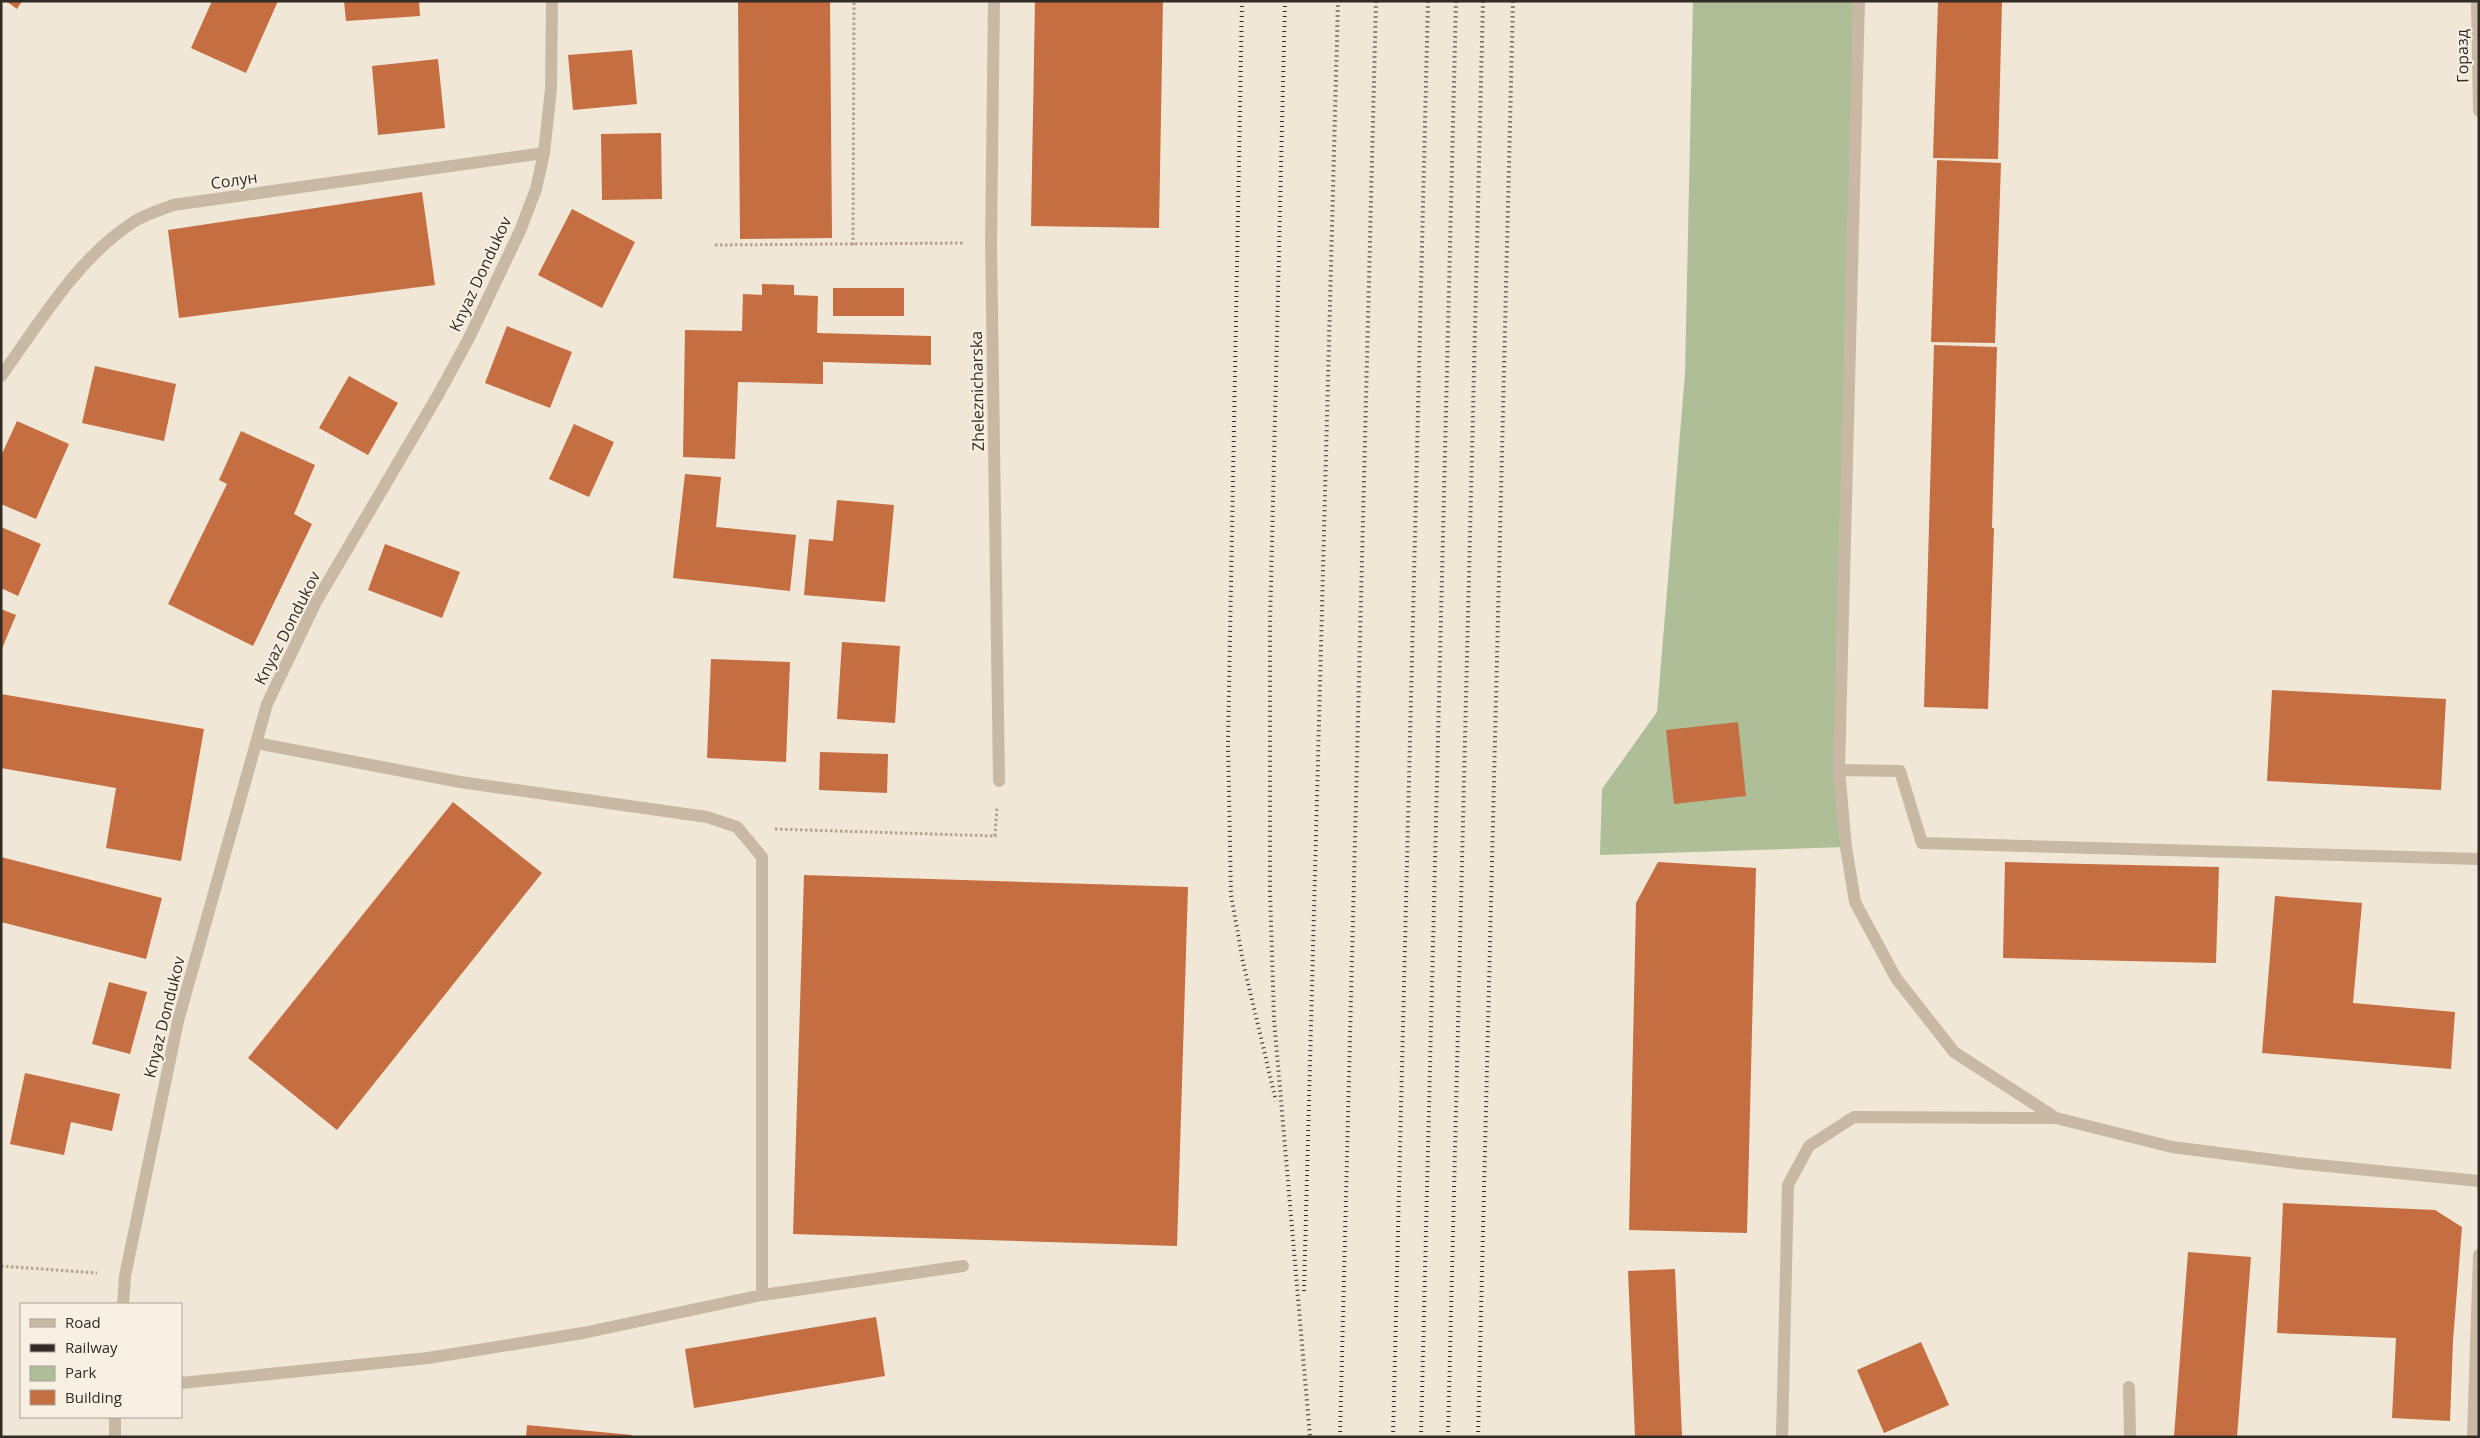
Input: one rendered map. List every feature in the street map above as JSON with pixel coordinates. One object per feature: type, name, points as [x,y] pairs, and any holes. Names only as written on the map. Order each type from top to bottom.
[{"type":"street","name":"Knyaz Dondukov","points":[[123,1303],[126,1276],[178,1021],[267,704],[316,602],[438,395],[496,284],[536,189],[544,152],[551,89],[552,1]]},
{"type":"street","name":"Zheleznicharska","points":[[994,1],[991,242],[999,781]]},
{"type":"street","points":[[1859,1],[1838,770],[1846,847],[1855,902],[1896,978],[1954,1052],[2056,1118]]},
{"type":"street","name":"Горазд","points":[[2477,1],[2479,111]]},
{"type":"street","name":"Солун","points":[[1,376],[76,273],[107,240],[137,219],[173,205],[544,152]]},
{"type":"street","points":[[256,743],[460,782],[707,817],[737,827],[762,857],[762,1295]]},
{"type":"street","points":[[1838,770],[1900,771],[1922,843],[2479,859]]},
{"type":"street","points":[[1782,1437],[1788,1185],[1809,1146],[1854,1117],[2056,1118],[2172,1147],[2297,1163],[2479,1182]]},
{"type":"street","points":[[2473,1437],[2479,1255]]},
{"type":"street","points":[[182,1383],[428,1358],[583,1333],[762,1295],[963,1266]]},
{"type":"street","points":[[2129,1387],[2130,1437]]},
{"type":"street","points":[[115,1418],[115,1437]]},
{"type":"path","points":[[853,245],[854,1]]},
{"type":"path","points":[[715,245],[991,242]]},
{"type":"path","points":[[737,827],[995,836],[999,781]]},
{"type":"path","points":[[1,1266],[126,1276]]},
{"type":"green space","points":[[1693,1],[1859,1],[1839,770],[1846,847],[1600,855],[1602,789],[1657,712],[1685,373]]},
{"type":"building","points":[[6,1],[22,1],[17,9]]},
{"type":"building","points":[[212,1],[278,1],[246,73],[191,48]]},
{"type":"building","points":[[344,1],[419,1],[420,16],[346,21]]},
{"type":"building","points":[[738,1],[830,1],[832,238],[740,239]]},
{"type":"building","points":[[1035,1],[1163,1],[1159,228],[1031,226]]},
{"type":"building","points":[[1938,1],[2002,1],[1998,159],[1933,158]]},
{"type":"building","points":[[632,50],[637,104],[573,110],[568,55]]},
{"type":"building","points":[[438,59],[445,128],[378,135],[372,66]]},
{"type":"building","points":[[661,133],[662,199],[602,200],[601,134]]},
{"type":"building","points":[[1937,160],[2001,163],[1995,343],[1931,342]]},
{"type":"building","points":[[422,192],[435,285],[179,318],[168,230]]},
{"type":"building","points":[[572,209],[635,242],[602,308],[538,275]]},
{"type":"building","points":[[762,284],[794,285],[794,295],[818,296],[817,333],[931,336],[931,365],[823,362],[823,384],[738,382],[735,459],[683,457],[685,330],[742,331],[743,294],[762,295]]},
{"type":"building","points":[[833,288],[904,288],[904,316],[833,316]]},
{"type":"building","points":[[507,326],[572,352],[550,408],[485,383]]},
{"type":"building","points":[[1934,345],[1997,347],[1988,709],[1924,707]]},
{"type":"building","points":[[95,366],[176,384],[164,441],[82,423]]},
{"type":"building","points":[[349,376],[398,403],[368,455],[319,428]]},
{"type":"building","points":[[17,421],[69,444],[36,519],[1,504],[1,456]]},
{"type":"building","points":[[574,424],[614,442],[589,497],[549,479]]},
{"type":"building","points":[[241,431],[315,465],[294,514],[312,524],[253,646],[168,604],[227,484],[219,480]]},
{"type":"building","points":[[685,474],[721,477],[716,527],[796,535],[790,591],[673,578]]},
{"type":"building","points":[[837,500],[894,505],[885,602],[804,595],[809,539],[833,541]]},
{"type":"building","points":[[1,527],[41,544],[18,596],[1,588]]},
{"type":"building","points":[[385,544],[460,572],[442,618],[368,590]]},
{"type":"building","points":[[1,609],[16,615],[1,651]]},
{"type":"building","points":[[842,642],[900,646],[895,723],[837,719]]},
{"type":"building","points":[[711,659],[790,662],[786,762],[707,758]]},
{"type":"building","points":[[2272,690],[2446,699],[2441,790],[2267,781]]},
{"type":"building","points":[[1,694],[204,729],[181,861],[106,848],[116,788],[1,768]]},
{"type":"building","points":[[1738,722],[1746,796],[1674,804],[1666,730]]},
{"type":"building","points":[[820,752],[888,754],[887,793],[819,790]]},
{"type":"building","points":[[453,802],[542,873],[337,1130],[248,1058]]},
{"type":"building","points":[[1,857],[162,898],[146,959],[1,922]]},
{"type":"building","points":[[1658,862],[1756,868],[1747,1233],[1629,1230],[1636,903]]},
{"type":"building","points":[[2005,862],[2219,867],[2216,963],[2003,958]]},
{"type":"building","points":[[804,875],[1188,887],[1177,1246],[793,1234]]},
{"type":"building","points":[[2275,896],[2362,903],[2353,1003],[2455,1012],[2451,1069],[2262,1053]]},
{"type":"building","points":[[109,982],[147,992],[130,1054],[92,1044]]},
{"type":"building","points":[[25,1073],[120,1094],[112,1131],[71,1122],[64,1155],[10,1144]]},
{"type":"building","points":[[2283,1203],[2435,1210],[2462,1227],[2453,1341],[2450,1421],[2392,1418],[2396,1338],[2277,1333]]},
{"type":"building","points":[[2188,1252],[2251,1257],[2237,1437],[2174,1437]]},
{"type":"building","points":[[1675,1269],[1682,1437],[1635,1437],[1628,1271]]},
{"type":"building","points":[[876,1317],[885,1376],[694,1408],[685,1349]]},
{"type":"building","points":[[1921,1342],[1949,1405],[1884,1433],[1857,1370]]},
{"type":"building","points":[[527,1425],[632,1435],[632,1437],[526,1437]]},
{"type":"railway","points":[[1242,1],[1228,743],[1231,895],[1243,962],[1276,1101]]},
{"type":"railway","points":[[1285,1],[1270,625],[1270,891],[1274,1019],[1310,1437]]},
{"type":"railway","points":[[1304,1291],[1338,1]]},
{"type":"railway","points":[[1340,1437],[1376,1]]},
{"type":"railway","points":[[1393,1437],[1428,1]]},
{"type":"railway","points":[[1421,1437],[1456,1]]},
{"type":"railway","points":[[1448,1437],[1483,1]]},
{"type":"railway","points":[[1478,1437],[1513,1]]}]
